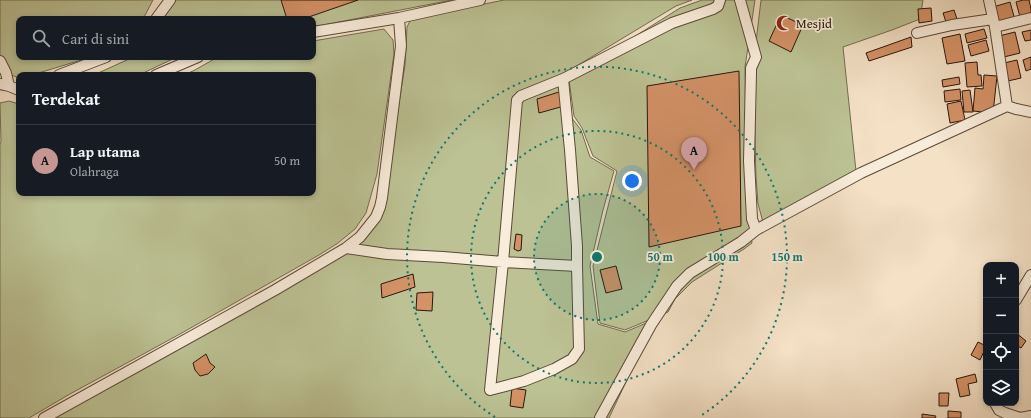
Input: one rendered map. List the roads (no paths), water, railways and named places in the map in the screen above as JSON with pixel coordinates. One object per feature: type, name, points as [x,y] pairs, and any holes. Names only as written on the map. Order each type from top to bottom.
[{"type":"street","points":[[158,16],[170,0]]},
{"type":"street","points":[[316,32],[399,18],[480,0]]},
{"type":"street","points":[[563,79],[571,158],[577,246],[579,349],[572,359],[554,369],[524,381],[490,390],[517,100],[521,96],[563,79],[672,23],[718,6],[720,0]]},
{"type":"street","points":[[740,0],[756,54],[756,60],[750,72],[749,161],[752,219],[756,230]]},
{"type":"street","points":[[989,0],[1008,106]]},
{"type":"street","points":[[44,418],[275,290],[346,248],[360,237],[371,225],[380,207],[386,169],[401,46],[399,18]]},
{"type":"street","points":[[917,33],[952,25],[994,23],[1031,18]]},
{"type":"street","points":[[67,72],[98,60]]},
{"type":"street","points":[[163,72],[191,60]]},
{"type":"street","points":[[0,61],[6,73],[5,85],[16,89]]},
{"type":"street","points":[[600,418],[651,324],[677,286],[690,273],[741,242],[756,230],[860,173],[1008,106]]},
{"type":"street","points":[[1008,106],[1016,110],[1031,112]]},
{"type":"street","points":[[346,248],[379,253],[577,266]]},
{"type":"street","points":[[1017,298],[1031,275]]},
{"type":"street","points":[[997,406],[1005,415],[1020,418],[1031,416]]},
{"type":"place","name":"Mesjid","points":[[784,23]]},
{"type":"place","name":"Lap utama","points":[[694,170]]}]
